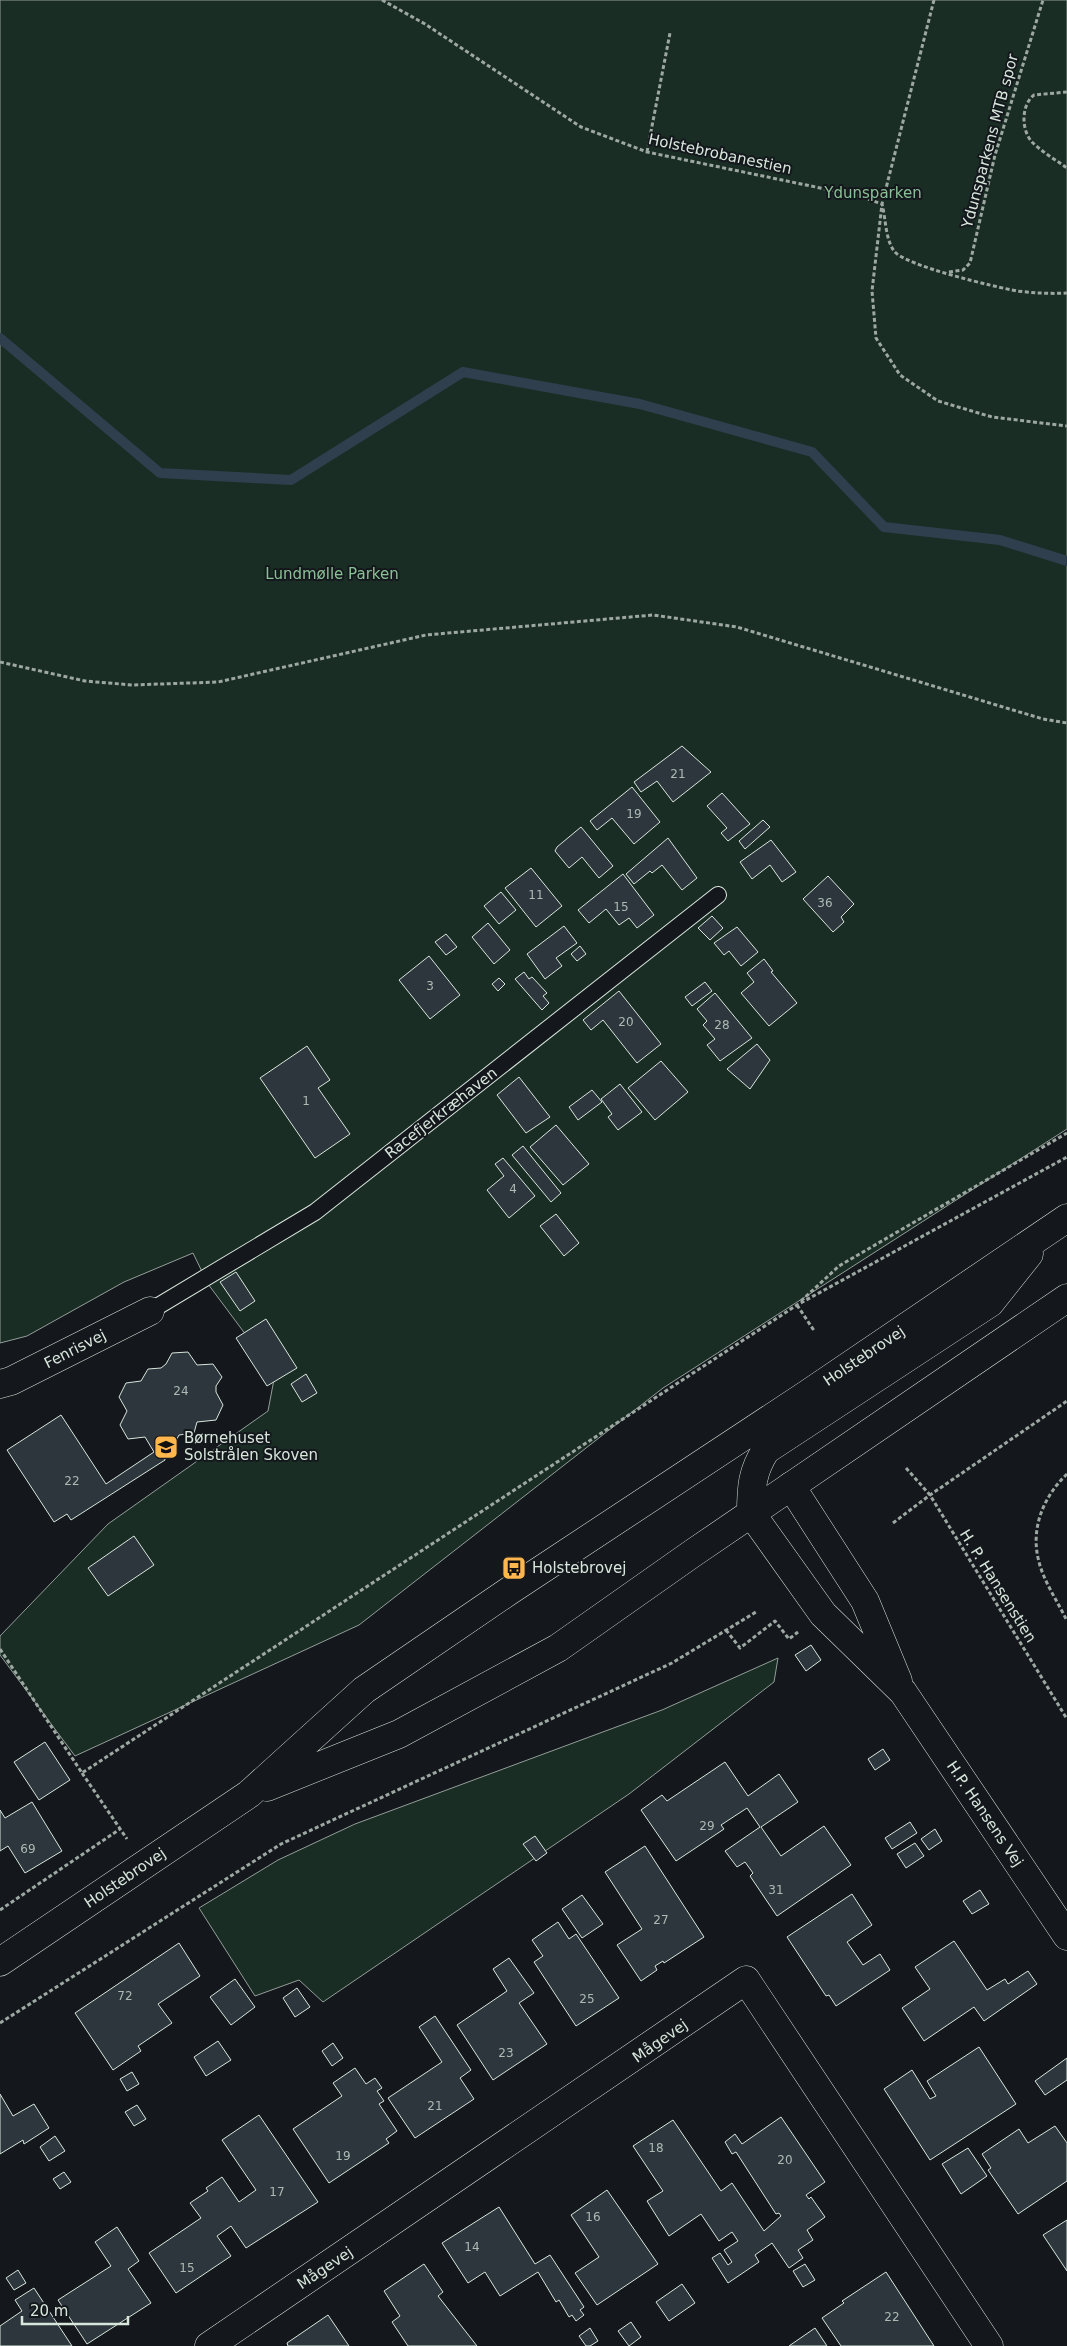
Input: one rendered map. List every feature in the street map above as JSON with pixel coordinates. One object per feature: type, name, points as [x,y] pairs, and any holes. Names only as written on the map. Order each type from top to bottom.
[{"type":"main road","name":"Holstebrovej","points":[[0,1962],[250,1794],[364,1690],[509,1590],[726,1448],[1057,1225]]},
{"type":"main road","points":[[751,1513],[752,1481],[757,1464],[766,1450],[990,1303],[1057,1225]]},
{"type":"main road","name":"Holstebrovej","points":[[250,1794],[399,1734],[558,1648],[751,1513],[1067,1298]]},
{"type":"main road","name":"Fenrisvej","points":[[0,1384],[12,1381],[150,1311]]},
{"type":"main road","points":[[726,1448],[757,1464],[791,1486]]},
{"type":"main road","name":"H.P. Hansens Vej","points":[[791,1486],[865,1601],[903,1692],[1067,1936]]},
{"type":"main road","name":"H.P. Hansens Vej","points":[[751,1513],[823,1614],[903,1692]]},
{"type":"main road","name":"Mågevej","points":[[209,2346],[746,1980],[989,2346]]},
{"type":"lane","name":"Racefjerkræhaven","points":[[150,1311],[315,1212],[718,894]]},
{"type":"path","name":"Holstebrobanestien","points":[[382,0],[425,24],[581,126],[647,152],[818,186],[882,204]]},
{"type":"path","points":[[934,0],[882,204],[872,291],[876,338],[900,375],[938,401],[992,417],[1067,426]]},
{"type":"path","name":"Ydunsparkens MTB spor","points":[[946,273],[963,270],[970,263],[988,182],[1042,0]]},
{"type":"path","points":[[647,152],[670,33]]},
{"type":"path","name":"Ydunsparkens MTB spor","points":[[1067,92],[1034,95],[1025,108],[1024,120],[1030,141],[1067,168]]},
{"type":"path","points":[[882,204],[888,240],[895,253],[910,263],[1016,290],[1050,294],[1067,293]]},
{"type":"path","points":[[0,662],[85,682],[132,685],[218,682],[426,635],[653,615],[737,626],[1043,719],[1067,723]]},
{"type":"path","points":[[797,1305],[839,1266],[1067,1133]]},
{"type":"path","points":[[82,1773],[797,1305],[1067,1157]]},
{"type":"path","points":[[797,1305],[814,1332]]},
{"type":"path","points":[[892,1523],[1067,1401]]},
{"type":"path","name":"H. P. Hansenstien","points":[[906,1468],[930,1495],[1067,1719]]},
{"type":"path","points":[[1067,1474],[1056,1485],[1041,1508],[1036,1536],[1039,1562],[1067,1621]]},
{"type":"path","points":[[0,2023],[281,1844],[672,1662],[756,1612]]},
{"type":"path","points":[[726,1630],[740,1648],[775,1621]]},
{"type":"path","points":[[0,1649],[144,1865]]},
{"type":"path","points":[[0,1910],[120,1829]]},
{"type":"green space","points":[[0,0],[1067,0],[1067,1129],[663,1388],[359,1625],[75,1756],[0,1655],[0,1636],[108,1524],[268,1411],[275,1374],[208,1284],[193,1253],[124,1282],[27,1336],[0,1343]]},
{"type":"green space","points":[[778,1658],[774,1682],[629,1794],[323,2002],[299,1980],[255,1996],[199,1908],[278,1860],[355,1824],[662,1710]]},
{"type":"building","points":[[682,746],[711,772],[673,802],[657,781],[641,792],[634,782]]},
{"type":"building","points":[[632,787],[660,822],[634,844],[612,818],[597,830],[590,821]]},
{"type":"building","points":[[722,793],[750,824],[728,841],[721,833],[727,828],[707,806]]},
{"type":"building","points":[[763,820],[770,827],[745,849],[739,841]]},
{"type":"building","points":[[581,827],[613,866],[599,878],[582,857],[569,868],[555,851],[557,847]]},
{"type":"building","points":[[668,838],[697,878],[682,890],[662,865],[652,873],[650,871],[634,884],[626,874]]},
{"type":"building","points":[[771,840],[796,872],[782,882],[770,865],[752,879],[740,862]]},
{"type":"building","points":[[531,868],[562,906],[536,927],[505,888]]},
{"type":"building","points":[[623,874],[654,915],[637,928],[629,918],[619,925],[606,909],[589,923],[578,910]]},
{"type":"building","points":[[828,876],[854,904],[841,917],[844,922],[833,932],[803,899]]},
{"type":"building","points":[[501,892],[516,910],[499,924],[484,906]]},
{"type":"building","points":[[712,916],[723,928],[710,940],[698,928]]},
{"type":"building","points":[[488,923],[510,950],[494,964],[472,937]]},
{"type":"building","points":[[564,926],[577,943],[556,958],[562,966],[545,979],[527,954]]},
{"type":"building","points":[[737,927],[758,952],[741,966],[729,951],[724,955],[714,943]]},
{"type":"building","points":[[446,934],[457,947],[446,955],[435,942]]},
{"type":"building","points":[[580,946],[586,954],[577,961],[571,954]]},
{"type":"building","points":[[429,956],[460,995],[430,1019],[399,980]]},
{"type":"building","points":[[764,959],[773,971],[771,972],[797,1003],[769,1026],[741,993],[754,982],[747,973]]},
{"type":"building","points":[[524,972],[529,979],[532,977],[547,993],[543,996],[549,1003],[542,1010],[515,979]]},
{"type":"building","points":[[499,978],[505,984],[498,991],[492,984]]},
{"type":"building","points":[[705,982],[712,991],[692,1006],[685,997]]},
{"type":"building","points":[[619,991],[661,1044],[637,1063],[603,1020],[591,1030],[583,1020]]},
{"type":"building","points":[[715,993],[752,1038],[720,1061],[707,1045],[715,1039],[703,1025],[707,1021],[697,1009]]},
{"type":"building","points":[[757,1044],[770,1060],[750,1089],[727,1069]]},
{"type":"building","points":[[307,1046],[330,1080],[318,1088],[350,1134],[315,1158],[260,1078]]},
{"type":"building","points":[[661,1061],[688,1092],[655,1120],[628,1088]]},
{"type":"building","points":[[519,1077],[550,1117],[526,1133],[497,1095]]},
{"type":"building","points":[[620,1084],[642,1112],[618,1130],[608,1117],[612,1114],[601,1099]]},
{"type":"building","points":[[592,1090],[602,1102],[578,1120],[569,1107]]},
{"type":"building","points":[[556,1125],[589,1164],[563,1185],[530,1147]]},
{"type":"building","points":[[523,1146],[561,1193],[551,1202],[512,1155]]},
{"type":"building","points":[[503,1158],[535,1196],[509,1218],[487,1190],[504,1176],[495,1164]]},
{"type":"building","points":[[556,1214],[579,1243],[564,1256],[540,1226]]},
{"type":"building","points":[[236,1272],[255,1301],[240,1311],[220,1282]]},
{"type":"building","points":[[266,1319],[297,1368],[267,1386],[236,1338]]},
{"type":"building","points":[[188,1352],[197,1365],[213,1364],[222,1377],[216,1386],[216,1392],[223,1405],[216,1420],[197,1422],[194,1433],[179,1435],[171,1450],[164,1451],[165,1460],[71,1520],[67,1514],[54,1522],[7,1450],[61,1415],[106,1484],[154,1452],[145,1437],[128,1439],[120,1425],[127,1411],[119,1397],[126,1383],[141,1381],[148,1369],[161,1368],[166,1364],[172,1353]]},
{"type":"building","points":[[306,1374],[317,1393],[302,1402],[291,1384]]},
{"type":"building","points":[[134,1536],[154,1565],[108,1596],[88,1568]]},
{"type":"building","points":[[811,1645],[821,1660],[806,1671],[795,1655]]},
{"type":"building","points":[[45,1742],[70,1780],[39,1800],[14,1762]]},
{"type":"building","points":[[883,1749],[890,1760],[875,1770],[868,1759]]},
{"type":"building","points":[[725,1762],[748,1796],[779,1774],[798,1802],[761,1827],[781,1856],[824,1826],[851,1865],[777,1916],[750,1876],[753,1873],[745,1862],[737,1867],[725,1851],[760,1827],[747,1808],[721,1825],[724,1829],[676,1861],[641,1810],[662,1795],[667,1801]]},
{"type":"building","points":[[32,1802],[62,1851],[25,1873],[8,1846],[0,1851],[0,1810],[5,1818]]},
{"type":"building","points":[[910,1822],[917,1833],[892,1849],[885,1838]]},
{"type":"building","points":[[935,1829],[942,1841],[929,1850],[921,1839]]},
{"type":"building","points":[[535,1836],[547,1853],[536,1861],[523,1844]]},
{"type":"building","points":[[915,1843],[924,1856],[906,1868],[897,1854]]},
{"type":"building","points":[[645,1846],[704,1937],[664,1963],[663,1961],[655,1966],[657,1970],[641,1981],[617,1945],[642,1929],[605,1872]]},
{"type":"building","points":[[980,1890],[989,1904],[972,1914],[963,1901]]},
{"type":"building","points":[[852,1894],[872,1925],[847,1942],[863,1965],[880,1954],[890,1970],[836,2006],[829,1995],[826,1996],[787,1937]]},
{"type":"building","points":[[582,1895],[603,1924],[582,1938],[562,1909]]},
{"type":"building","points":[[558,1922],[569,1939],[576,1934],[619,1998],[576,2026],[534,1962],[543,1956],[532,1940]]},
{"type":"building","points":[[954,1941],[987,1990],[1005,1979],[1008,1984],[1028,1971],[1037,1984],[984,2021],[974,2007],[924,2041],[902,2008],[930,1989],[915,1967]]},
{"type":"building","points":[[179,1943],[200,1976],[158,2004],[172,2023],[138,2046],[141,2051],[113,2070],[75,2013]]},
{"type":"building","points":[[509,1958],[534,1993],[519,2003],[547,2044],[493,2080],[457,2025],[507,1991],[493,1969]]},
{"type":"building","points":[[235,1979],[255,2007],[231,2025],[210,1997]]},
{"type":"building","points":[[297,1988],[310,2007],[295,2017],[283,1998]]},
{"type":"building","points":[[435,2016],[471,2070],[460,2078],[474,2099],[415,2138],[388,2098],[442,2062],[419,2027]]},
{"type":"building","points":[[218,2041],[231,2060],[206,2076],[194,2057]]},
{"type":"building","points":[[333,2043],[343,2058],[332,2066],[322,2051]]},
{"type":"building","points":[[979,2047],[1016,2104],[930,2160],[884,2089],[912,2070],[930,2099],[936,2096],[927,2081]]},
{"type":"building","points":[[1067,2058],[1067,2080],[1045,2095],[1035,2081]]},
{"type":"building","points":[[355,2068],[366,2084],[375,2078],[382,2088],[377,2091],[384,2101],[379,2104],[397,2131],[386,2139],[389,2143],[329,2183],[293,2129],[342,2096],[333,2083]]},
{"type":"building","points":[[132,2072],[139,2084],[127,2091],[120,2079]]},
{"type":"building","points":[[0,2094],[13,2116],[34,2104],[49,2128],[24,2144],[23,2140],[0,2154]]},
{"type":"building","points":[[137,2105],[146,2119],[134,2126],[125,2112]]},
{"type":"building","points":[[259,2115],[318,2202],[246,2248],[231,2226],[217,2236],[231,2256],[176,2293],[149,2253],[201,2218],[190,2203],[208,2191],[206,2188],[222,2177],[239,2202],[256,2190],[222,2140]]},
{"type":"building","points":[[781,2117],[825,2182],[806,2195],[809,2199],[811,2197],[825,2217],[807,2230],[813,2240],[798,2250],[803,2258],[789,2268],[772,2243],[755,2255],[759,2262],[728,2283],[712,2258],[720,2253],[728,2265],[732,2262],[724,2250],[738,2241],[732,2232],[719,2241],[701,2214],[669,2236],[647,2201],[663,2191],[633,2146],[673,2120],[721,2191],[732,2183],[764,2231],[781,2216],[779,2213],[776,2214],[736,2152],[732,2154],[725,2142],[735,2134],[742,2144]]},
{"type":"building","points":[[1055,2126],[1067,2143],[1067,2181],[1018,2214],[988,2170],[991,2168],[982,2154],[1019,2129],[1028,2143]]},
{"type":"building","points":[[55,2136],[65,2151],[49,2161],[40,2147]]},
{"type":"building","points":[[968,2148],[987,2176],[961,2194],[942,2164]]},
{"type":"building","points":[[64,2172],[71,2182],[60,2189],[53,2179]]},
{"type":"building","points":[[607,2190],[658,2264],[597,2305],[575,2273],[599,2257],[571,2215]]},
{"type":"building","points":[[499,2207],[535,2264],[550,2255],[584,2307],[580,2310],[584,2315],[576,2321],[572,2315],[569,2317],[559,2300],[556,2302],[538,2272],[500,2296],[485,2272],[468,2283],[442,2243]]},
{"type":"building","points":[[1067,2220],[1067,2271],[1043,2235]]},
{"type":"building","points":[[117,2227],[139,2261],[128,2269],[151,2303],[87,2344],[58,2300],[111,2266],[95,2242]]},
{"type":"building","points":[[424,2264],[443,2292],[438,2296],[477,2346],[408,2346],[392,2322],[400,2316],[384,2291]]},
{"type":"building","points":[[805,2264],[815,2280],[803,2287],[793,2271]]},
{"type":"building","points":[[18,2270],[26,2283],[14,2290],[6,2278]]},
{"type":"building","points":[[886,2272],[934,2346],[841,2346],[822,2318],[844,2303],[842,2301]]},
{"type":"building","points":[[682,2284],[695,2303],[669,2321],[656,2302]]},
{"type":"building","points":[[34,2288],[72,2346],[0,2346],[0,2326],[22,2311],[15,2300]]},
{"type":"building","points":[[328,2315],[349,2346],[288,2346],[287,2343]]},
{"type":"building","points":[[631,2322],[641,2337],[629,2346],[618,2331]]},
{"type":"building","points":[[590,2328],[598,2341],[590,2346],[586,2346],[579,2336]]},
{"type":"building","points":[[815,2328],[827,2346],[789,2346]]},
{"type":"waterway","points":[[0,338],[160,473],[291,480],[463,372],[640,404],[812,452],[884,527],[1000,540],[1067,561]]},
{"type":"place","name":"Børnehuset Solstrålen Skoven","points":[[166,1447]]},
{"type":"place","name":"Holstebrovej","points":[[514,1568]]},
{"type":"park label","name":"Ydunsparken","points":[[873,193]]},
{"type":"park label","name":"Lundmølle Parken","points":[[332,574]]}]
